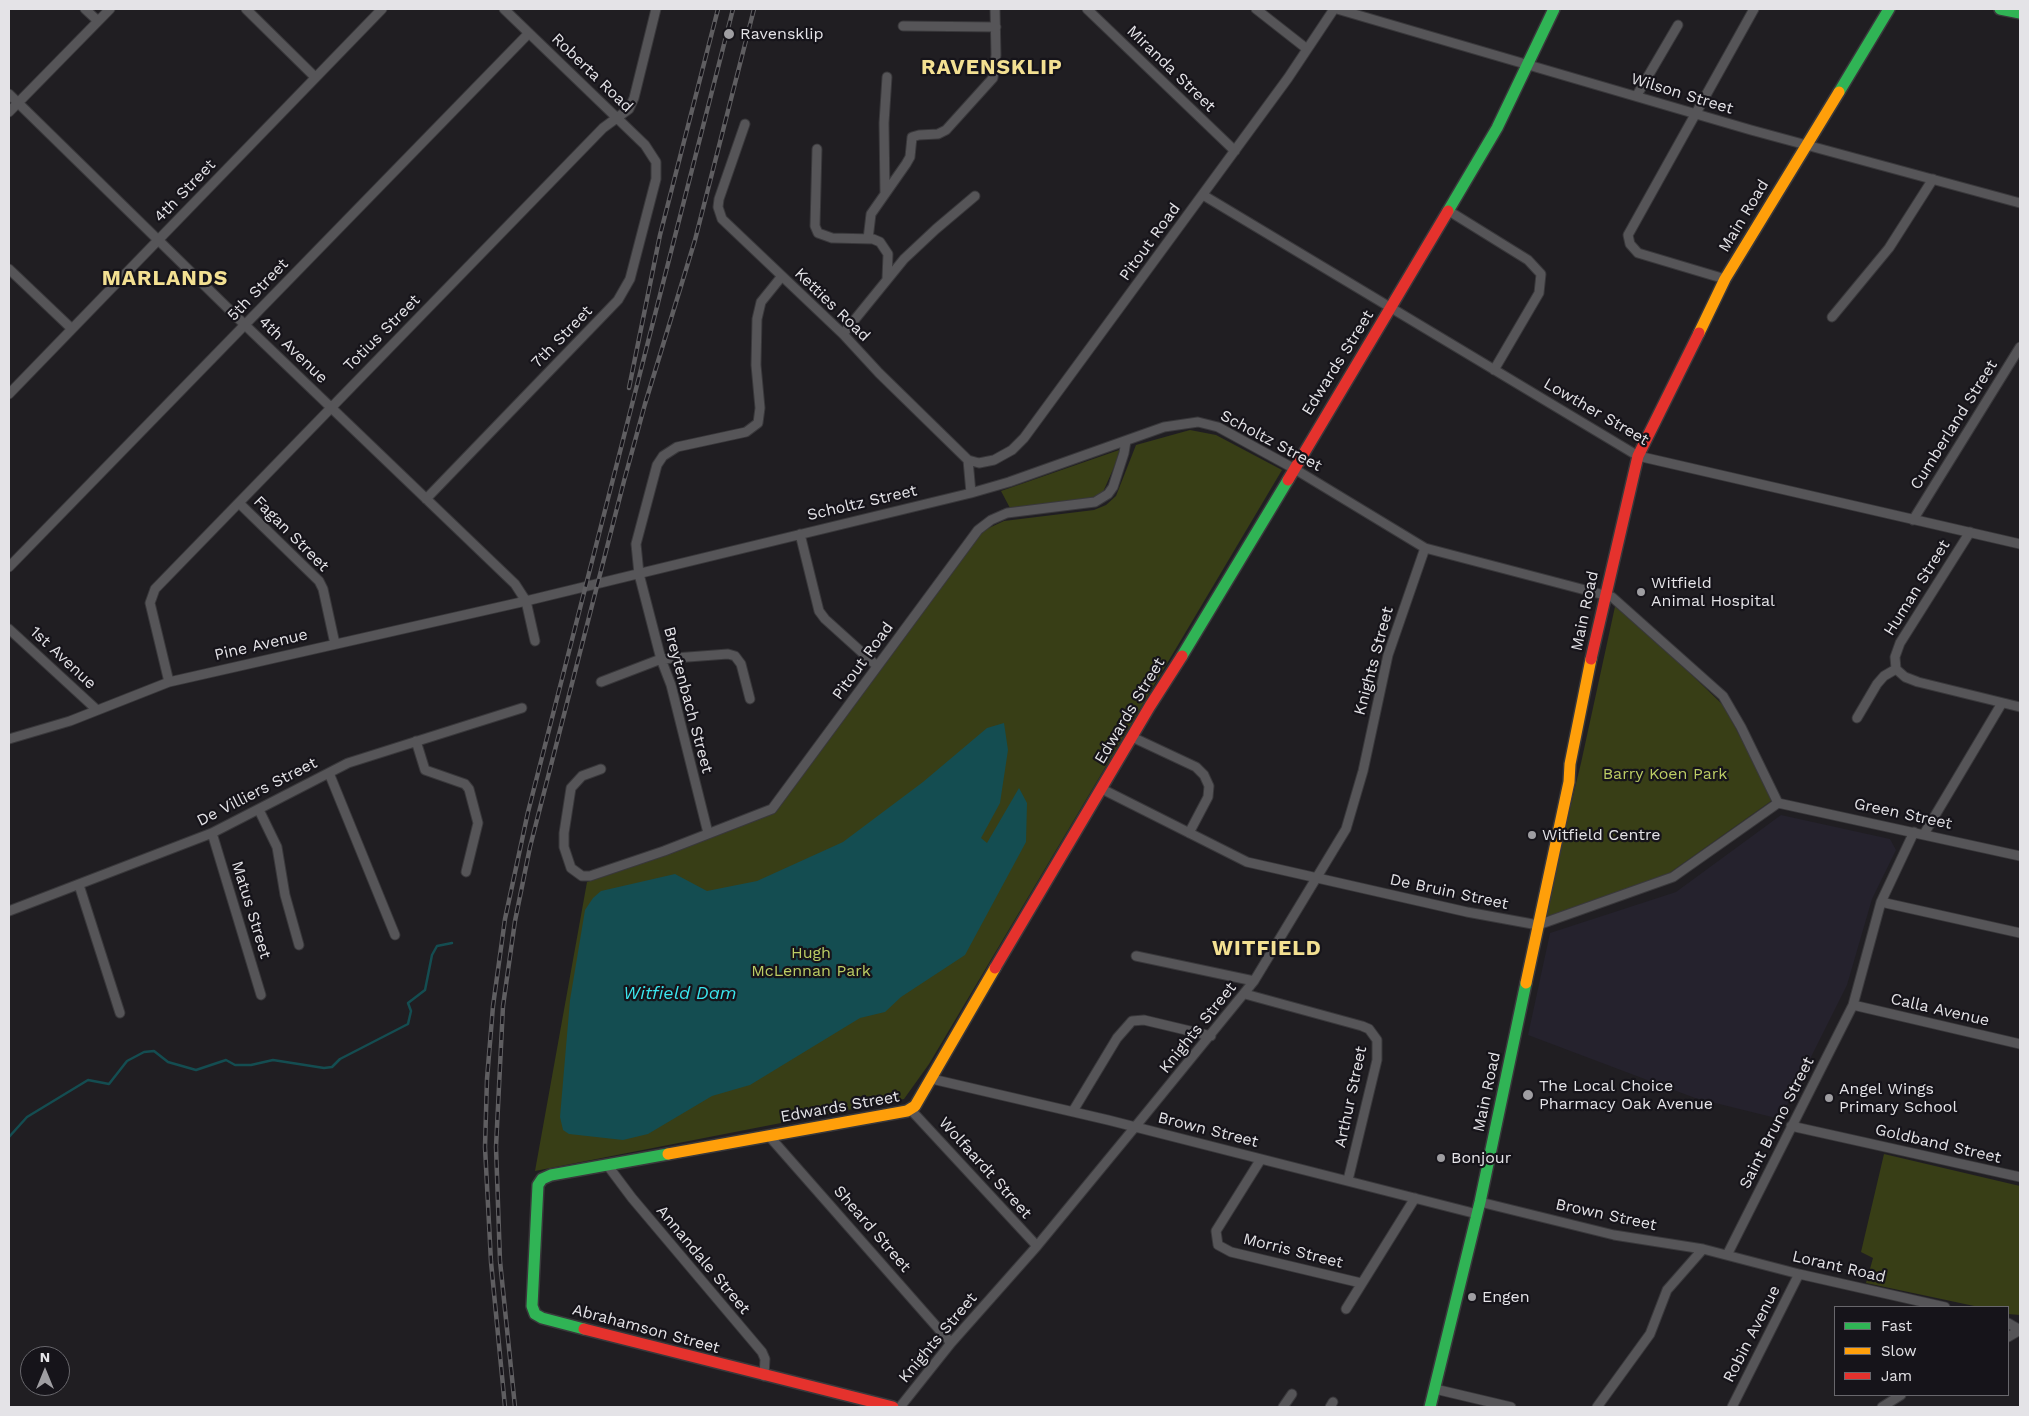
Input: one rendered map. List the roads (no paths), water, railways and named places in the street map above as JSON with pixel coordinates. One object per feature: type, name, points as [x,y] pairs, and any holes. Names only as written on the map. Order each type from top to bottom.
[{"type":"main road","name":"Edwards Street","points":[[551,1175],[912,1110],[1132,737],[1189,646],[1293,468],[1391,310],[1449,211],[1497,128],[1554,9]]},
{"type":"main road","name":"Main Road","points":[[1430,1407],[1480,1202],[1569,782],[1576,765],[1609,596],[1641,454],[1689,349],[1725,279],[1889,9]]},
{"type":"main road","points":[[2000,9],[2020,13]]},
{"type":"main road","name":"Abrahamson Street","points":[[551,1175],[542,1179],[537,1194],[532,1288],[532,1306],[535,1314],[542,1318],[764,1376],[893,1407]]},
{"type":"street","points":[[86,9],[98,21]]},
{"type":"street","points":[[9,112],[110,9]]},
{"type":"street","points":[[246,9],[315,77]]},
{"type":"street","name":"4th Street","points":[[9,394],[382,9]]},
{"type":"street","name":"Roberta Road","points":[[504,9],[645,145],[656,162]]},
{"type":"street","name":"Totius Street","points":[[169,682],[152,612],[151,596],[330,407],[602,128],[632,104],[656,9]]},
{"type":"street","points":[[868,239],[869,218],[910,157],[912,137],[938,134],[946,130],[953,120],[991,83],[995,68],[996,9]]},
{"type":"street","name":"Miranda Street","points":[[1087,9],[1235,151]]},
{"type":"street","points":[[1256,9],[1307,49]]},
{"type":"street","name":"Pitout Road","points":[[968,460],[979,463],[994,460],[1008,453],[1024,438],[1235,151],[1335,9]]},
{"type":"street","name":"Wilson Street","points":[[1335,9],[1696,113],[2020,203]]},
{"type":"street","points":[[1725,279],[1644,255],[1632,248],[1628,240],[1630,230],[1754,9]]},
{"type":"street","points":[[1637,95],[1678,25]]},
{"type":"street","points":[[903,26],[996,27]]},
{"type":"street","name":"5th Street","points":[[9,567],[530,34]]},
{"type":"street","points":[[885,195],[884,123],[887,77]]},
{"type":"street","name":"4th Avenue","points":[[9,94],[245,325],[515,584],[526,601],[535,641]]},
{"type":"street","name":"Ketties Road","points":[[745,124],[719,199],[719,211],[725,224],[843,334],[879,373],[968,460]]},
{"type":"street","points":[[817,149],[815,226],[818,233],[832,238],[868,239],[880,242],[887,250],[887,279]]},
{"type":"street","name":"7th Street","points":[[426,499],[625,291],[656,179],[656,162]]},
{"type":"street","points":[[1832,317],[1889,248],[1933,179]]},
{"type":"street","name":"Lowther Street","points":[[1203,195],[1391,310],[1641,454],[1912,520],[2020,544]]},
{"type":"street","points":[[843,334],[887,279],[930,234],[975,196]]},
{"type":"street","points":[[1449,211],[1528,260],[1541,274],[1542,284],[1539,293],[1494,370]]},
{"type":"street","points":[[9,269],[72,329]]},
{"type":"street","name":"Breytenbach Street","points":[[708,833],[671,685],[661,659],[639,574],[636,553],[638,536],[657,465],[663,456],[677,448],[746,432],[758,423],[760,408],[756,365],[757,319],[761,302],[782,276]]},
{"type":"street","name":"Cumberland Street","points":[[1912,520],[2020,347]]},
{"type":"street","name":"Scholtz Street","points":[[526,601],[971,493],[1010,482],[1173,424],[1204,423],[1226,431],[1293,468],[1425,548],[1609,596],[1722,696],[1742,727],[1778,803]]},
{"type":"street","name":"Pitout Road","points":[[601,770],[582,776],[575,782],[572,788],[564,833],[564,847],[572,868],[582,876],[590,876],[768,812],[775,807],[978,530],[991,520],[1007,513],[1095,502],[1108,494],[1113,487],[1124,454],[1126,441]]},
{"type":"street","points":[[968,460],[971,493]]},
{"type":"street","name":"Fagan Street","points":[[239,503],[319,581],[323,589],[335,644]]},
{"type":"street","name":"Human Street","points":[[1895,665],[1900,643],[1970,532]]},
{"type":"street","points":[[800,534],[818,611],[877,666]]},
{"type":"street","name":"Knights Street","points":[[900,1407],[951,1343],[1037,1246],[1246,994],[1344,834],[1350,819],[1388,655],[1425,548]]},
{"type":"street","name":"Pine Avenue","points":[[9,739],[96,710],[169,682],[526,601]]},
{"type":"street","name":"1st Avenue","points":[[9,629],[96,710]]},
{"type":"street","points":[[601,682],[661,659],[717,653],[735,656],[741,664],[750,699]]},
{"type":"street","points":[[1857,718],[1880,680],[1895,665],[1905,677],[1918,682],[2020,707]]},
{"type":"street","name":"Saint Bruno Street","points":[[1727,1254],[1853,1005],[1881,902],[1919,833],[2002,702]]},
{"type":"street","name":"De Villiers Street","points":[[9,911],[212,833],[329,773],[365,757],[522,708]]},
{"type":"street","points":[[1132,737],[1196,767],[1204,775],[1209,786],[1208,797],[1189,833]]},
{"type":"street","points":[[416,741],[425,770],[466,784],[470,789],[478,823],[466,872]]},
{"type":"street","points":[[329,773],[395,935]]},
{"type":"street","name":"De Bruin Street","points":[[1102,789],[1247,862],[1467,912],[1538,926]]},
{"type":"street","points":[[1538,926],[1673,877],[1778,803]]},
{"type":"street","name":"Green Street","points":[[1778,803],[2020,856]]},
{"type":"street","points":[[258,810],[277,847],[284,895],[299,945]]},
{"type":"street","name":"Matus Street","points":[[212,833],[262,995]]},
{"type":"street","points":[[79,885],[120,1013]]},
{"type":"street","points":[[1881,902],[2020,933]]},
{"type":"street","points":[[1136,956],[1254,981]]},
{"type":"street","name":"Arthur Street","points":[[1246,994],[1362,1026],[1369,1029],[1377,1040],[1377,1060],[1348,1180]]},
{"type":"street","name":"Calla Avenue","points":[[1853,1005],[2020,1044]]},
{"type":"street","points":[[1074,1111],[1117,1038],[1132,1021],[1144,1020],[1210,1036]]},
{"type":"street","name":"Brown Street","points":[[932,1079],[1074,1111],[1477,1214]]},
{"type":"street","name":"Wolfaardt Street","points":[[912,1110],[1037,1246]]},
{"type":"street","name":"Goldband Street","points":[[1791,1126],[2020,1177]]},
{"type":"street","name":"Sheard Street","points":[[769,1136],[951,1343]]},
{"type":"street","name":"Morris Street","points":[[1261,1158],[1216,1231],[1218,1246],[1231,1252],[1361,1283],[1415,1198]]},
{"type":"street","name":"Annandale Street","points":[[608,1166],[622,1187],[762,1352],[766,1364],[764,1376]]},
{"type":"street","name":"Brown Street","points":[[1480,1202],[1614,1234],[1727,1254]]},
{"type":"street","points":[[1597,1407],[1650,1334],[1667,1290],[1703,1249]]},
{"type":"street","name":"Lorant Road","points":[[1727,1254],[1799,1274],[1941,1306]]},
{"type":"street","name":"Robin Avenue","points":[[1732,1407],[1799,1274]]},
{"type":"street","points":[[1346,1309],[1361,1283]]},
{"type":"street","points":[[2009,1336],[2020,1330]]},
{"type":"street","points":[[1435,1389],[1511,1407]]},
{"type":"street","points":[[1284,1407],[1292,1394]]},
{"type":"street","points":[[1882,1407],[1899,1396]]},
{"type":"water","name":"Witfield Dam","points":[[1004,723],[1008,750],[1000,803],[981,838],[987,843],[1019,788],[1027,803],[1026,842],[965,955],[901,997],[885,1012],[860,1018],[750,1085],[712,1096],[648,1134],[623,1140],[569,1134],[563,1130],[560,1117],[570,1000],[585,910],[593,898],[601,891],[675,874],[707,891],[757,881],[843,842],[923,782],[987,728]]},
{"type":"waterway","points":[[9,1137],[27,1117],[88,1080],[109,1084],[127,1061],[144,1052],[154,1051],[168,1062],[196,1070],[226,1060],[235,1065],[251,1065],[273,1060],[324,1068],[332,1067],[340,1059],[408,1024],[411,1011],[408,1003],[425,990],[432,955],[437,946],[452,943]]},
{"type":"railway","points":[[629,388],[660,235],[718,9]]},
{"type":"railway","points":[[505,1407],[491,1262],[485,1147],[487,1079],[493,1006],[505,919],[528,812],[733,9]]},
{"type":"railway","points":[[515,1407],[500,1261],[496,1147],[503,1006],[515,921],[530,847],[624,481],[645,404],[695,240],[754,9]]},
{"type":"place","name":"Ravensklip","points":[[729,34]]},
{"type":"place","name":"Witfield Animal Hospital","points":[[1641,592]]},
{"type":"place","name":"Witfield Centre","points":[[1532,835]]},
{"type":"place","name":"The Local Choice Pharmacy Oak Avenue","points":[[1528,1095]]},
{"type":"place","name":"Angel Wings Primary School","points":[[1829,1098]]},
{"type":"place","name":"Bonjour","points":[[1441,1158]]},
{"type":"place","name":"Engen","points":[[1472,1297]]},
{"type":"district","name":"RAVENSKLIP","points":[[992,68]]},
{"type":"district","name":"MARLANDS","points":[[165,279]]},
{"type":"district","name":"WITFIELD","points":[[1267,949]]},
{"type":"park label","name":"Barry Koen Park","points":[[1665,774]]},
{"type":"park label","name":"Hugh McLennan Park","points":[[811,962]]}]
